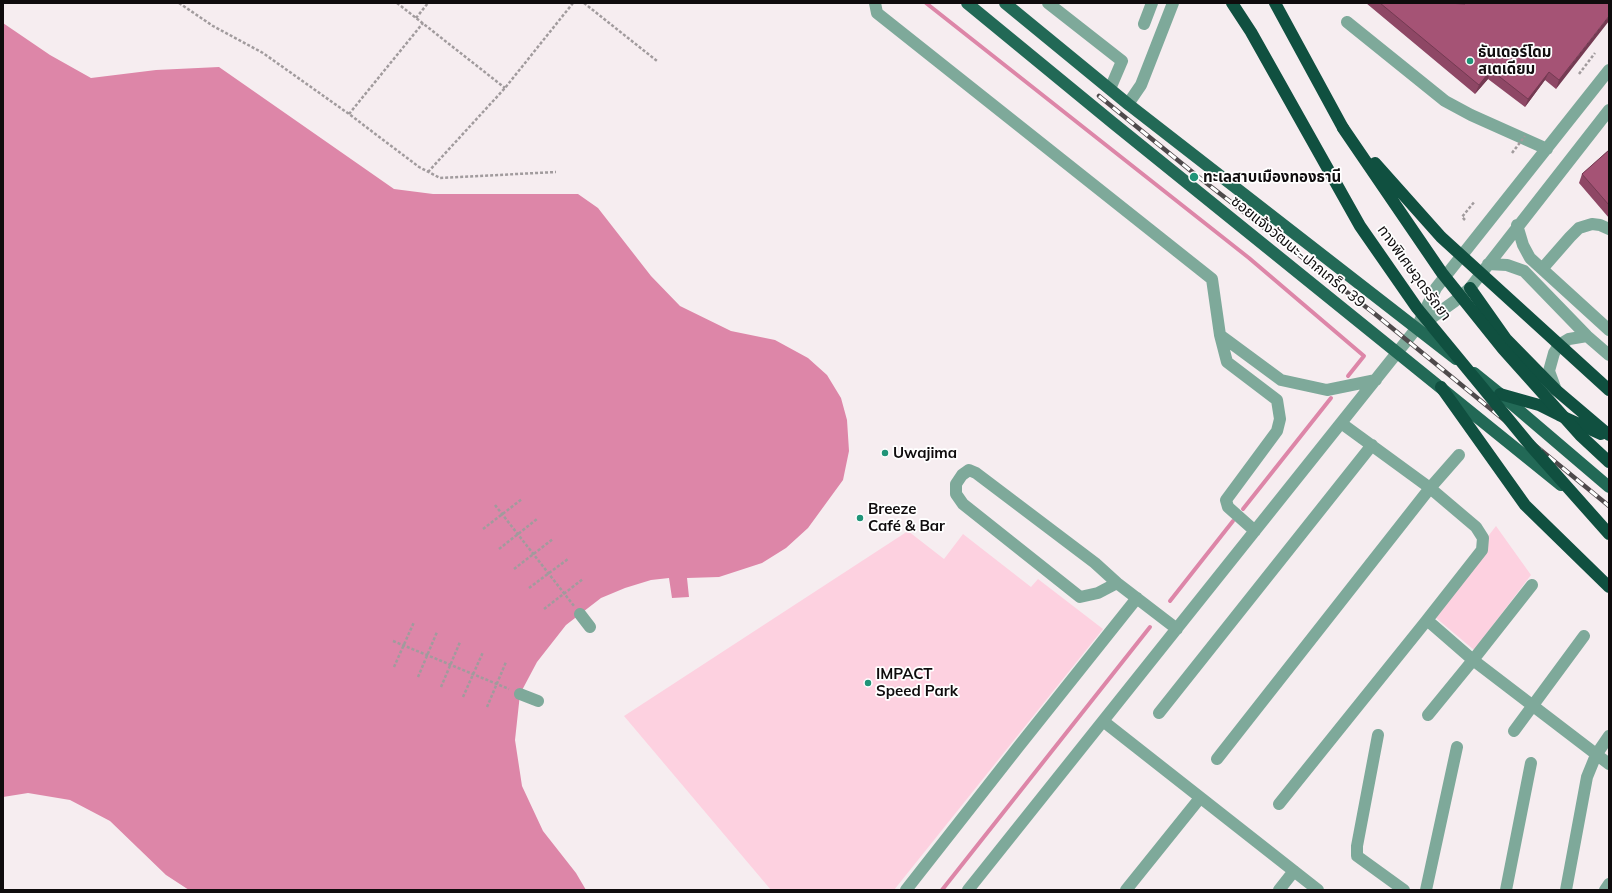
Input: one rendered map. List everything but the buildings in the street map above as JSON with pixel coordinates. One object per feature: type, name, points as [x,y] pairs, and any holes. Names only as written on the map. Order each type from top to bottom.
[{"type":"highway","name":"ทางพิเศษอุดรรัถยา","points":[[1232,3],[1251,32],[1360,226],[1417,308],[1528,444],[1609,534]]},
{"type":"highway","name":"ทางพิเศษอุดรรัถยา","points":[[1275,3],[1343,128],[1442,273],[1503,349],[1580,435],[1609,462]]},
{"type":"highway","points":[[1343,128],[1441,238],[1609,390]]},
{"type":"highway","points":[[1470,288],[1506,339],[1556,390],[1609,436]]},
{"type":"highway","points":[[1441,388],[1525,505],[1609,587]]},
{"type":"highway","points":[[1500,394],[1539,404],[1609,436]]},
{"type":"main road","name":"ซอยแจ้งวัฒนะ-ปากเกร็ด 39","points":[[967,3],[1609,525]]},
{"type":"main road","name":"ซอยแจ้งวัฒนะ-ปากเกร็ด 39","points":[[1005,3],[1128,104],[1500,394],[1609,487]]},
{"type":"street","points":[[875,3],[877,12],[1212,279],[1220,335],[1227,362],[1277,400],[1280,419],[1277,431],[1226,500],[1228,507],[1255,531]]},
{"type":"street","points":[[1048,3],[1122,61],[1110,89]]},
{"type":"street","points":[[1144,24],[1152,3]]},
{"type":"street","points":[[1128,104],[1141,85],[1173,3]]},
{"type":"street","points":[[1347,22],[1445,101],[1546,149]]},
{"type":"street","points":[[968,890],[1416,329],[1436,288],[1609,70]]},
{"type":"street","points":[[1416,329],[1456,301],[1470,288],[1609,110]]},
{"type":"street","points":[[1542,269],[1570,237],[1580,228],[1592,224],[1600,225],[1609,230]]},
{"type":"street","points":[[1517,226],[1526,252],[1530,258],[1609,330]]},
{"type":"street","points":[[1488,264],[1507,265],[1524,271],[1587,336],[1609,355]]},
{"type":"street","points":[[1220,335],[1281,380],[1328,390],[1376,380]]},
{"type":"street","points":[[1556,390],[1549,371],[1554,353],[1559,345],[1569,339],[1587,336]]},
{"type":"street","points":[[1279,804],[1482,550],[1483,538],[1476,527],[1430,488],[1342,423]]},
{"type":"street","points":[[1159,713],[1372,445]]},
{"type":"street","points":[[1217,759],[1430,488],[1458,455]]},
{"type":"street","points":[[1118,583],[1098,593],[1080,597],[963,504],[956,494],[956,484],[962,475],[969,470],[976,473],[1094,563],[1177,629]]},
{"type":"street","points":[[1428,715],[1532,585]]},
{"type":"street","points":[[906,890],[1137,598]]},
{"type":"street","points":[[580,614],[590,627]]},
{"type":"street","points":[[1427,620],[1473,660],[1609,764]]},
{"type":"street","points":[[1514,731],[1584,636]]},
{"type":"street","points":[[520,694],[538,701]]},
{"type":"street","points":[[1103,721],[1318,890]]},
{"type":"street","points":[[1378,735],[1357,856],[1404,890]]},
{"type":"street","points":[[1566,890],[1587,777],[1596,755],[1609,736]]},
{"type":"street","points":[[1426,890],[1457,747]]},
{"type":"street","points":[[1506,890],[1531,763]]},
{"type":"street","points":[[1126,890],[1200,798]]},
{"type":"street","points":[[1279,890],[1294,871]]},
{"type":"street","points":[[1605,890],[1609,884]]},
{"type":"path","points":[[179,3],[213,26],[264,53],[349,114],[419,168],[440,178],[556,172]]},
{"type":"path","points":[[397,3],[505,88]]},
{"type":"path","points":[[416,18],[428,3]]},
{"type":"path","points":[[428,172],[505,88],[573,3]]},
{"type":"path","points":[[584,3],[657,61]]},
{"type":"path","points":[[349,114],[422,23]]},
{"type":"path","points":[[1579,74],[1595,53]]},
{"type":"path","points":[[1512,153],[1525,136]]},
{"type":"path","points":[[1465,220],[1462,217],[1475,201]]},
{"type":"path","points":[[484,529],[522,499]]},
{"type":"path","points":[[495,505],[580,614]]},
{"type":"path","points":[[499,549],[537,519]]},
{"type":"path","points":[[514,569],[553,539]]},
{"type":"path","points":[[529,588],[568,559]]},
{"type":"path","points":[[544,609],[583,579]]},
{"type":"path","points":[[394,667],[414,622]]},
{"type":"path","points":[[418,677],[437,632]]},
{"type":"path","points":[[393,641],[520,694]]},
{"type":"path","points":[[441,687],[460,642]]},
{"type":"path","points":[[463,697],[483,652]]},
{"type":"path","points":[[487,707],[506,662]]},
{"type":"shaded area","points":[[3,23],[50,55],[91,78],[156,70],[219,67],[394,189],[433,194],[578,194],[598,208],[651,276],[680,306],[731,331],[775,340],[808,358],[827,375],[841,398],[847,420],[849,451],[843,480],[808,528],[786,548],[762,563],[719,577],[687,578],[689,597],[672,598],[669,578],[651,580],[625,588],[601,598],[566,625],[537,662],[520,694],[515,740],[522,786],[543,831],[576,873],[586,890],[189,890],[166,875],[110,821],[70,800],[28,793],[3,797]]},
{"type":"shaded area","points":[[1496,526],[1531,575],[1474,650],[1429,612]]},
{"type":"shaded area","name":"IMPACT Speed Park","points":[[908,531],[944,559],[963,534],[1031,587],[1038,579],[1103,629],[894,890],[771,890],[624,716]]},
{"type":"waterway","points":[[926,3],[1249,258],[1364,356],[1348,376]]},
{"type":"waterway","points":[[1243,509],[1331,398]]},
{"type":"waterway","points":[[1170,601],[1233,521]]},
{"type":"waterway","points":[[942,890],[1150,627]]},
{"type":"railway","points":[[1099,96],[1196,175],[1375,314],[1609,506]]},
{"type":"place","name":"ธันเดอร์โดม สเตเดียม","points":[[1470,61]]},
{"type":"place","name":"ทะเลสาบเมืองทองธานี","points":[[1194,177]]},
{"type":"place","name":"Uwajima","points":[[885,453]]},
{"type":"place","name":"Breeze Café & Bar","points":[[860,518]]},
{"type":"place","name":"IMPACT Speed Park","points":[[868,683]]}]
